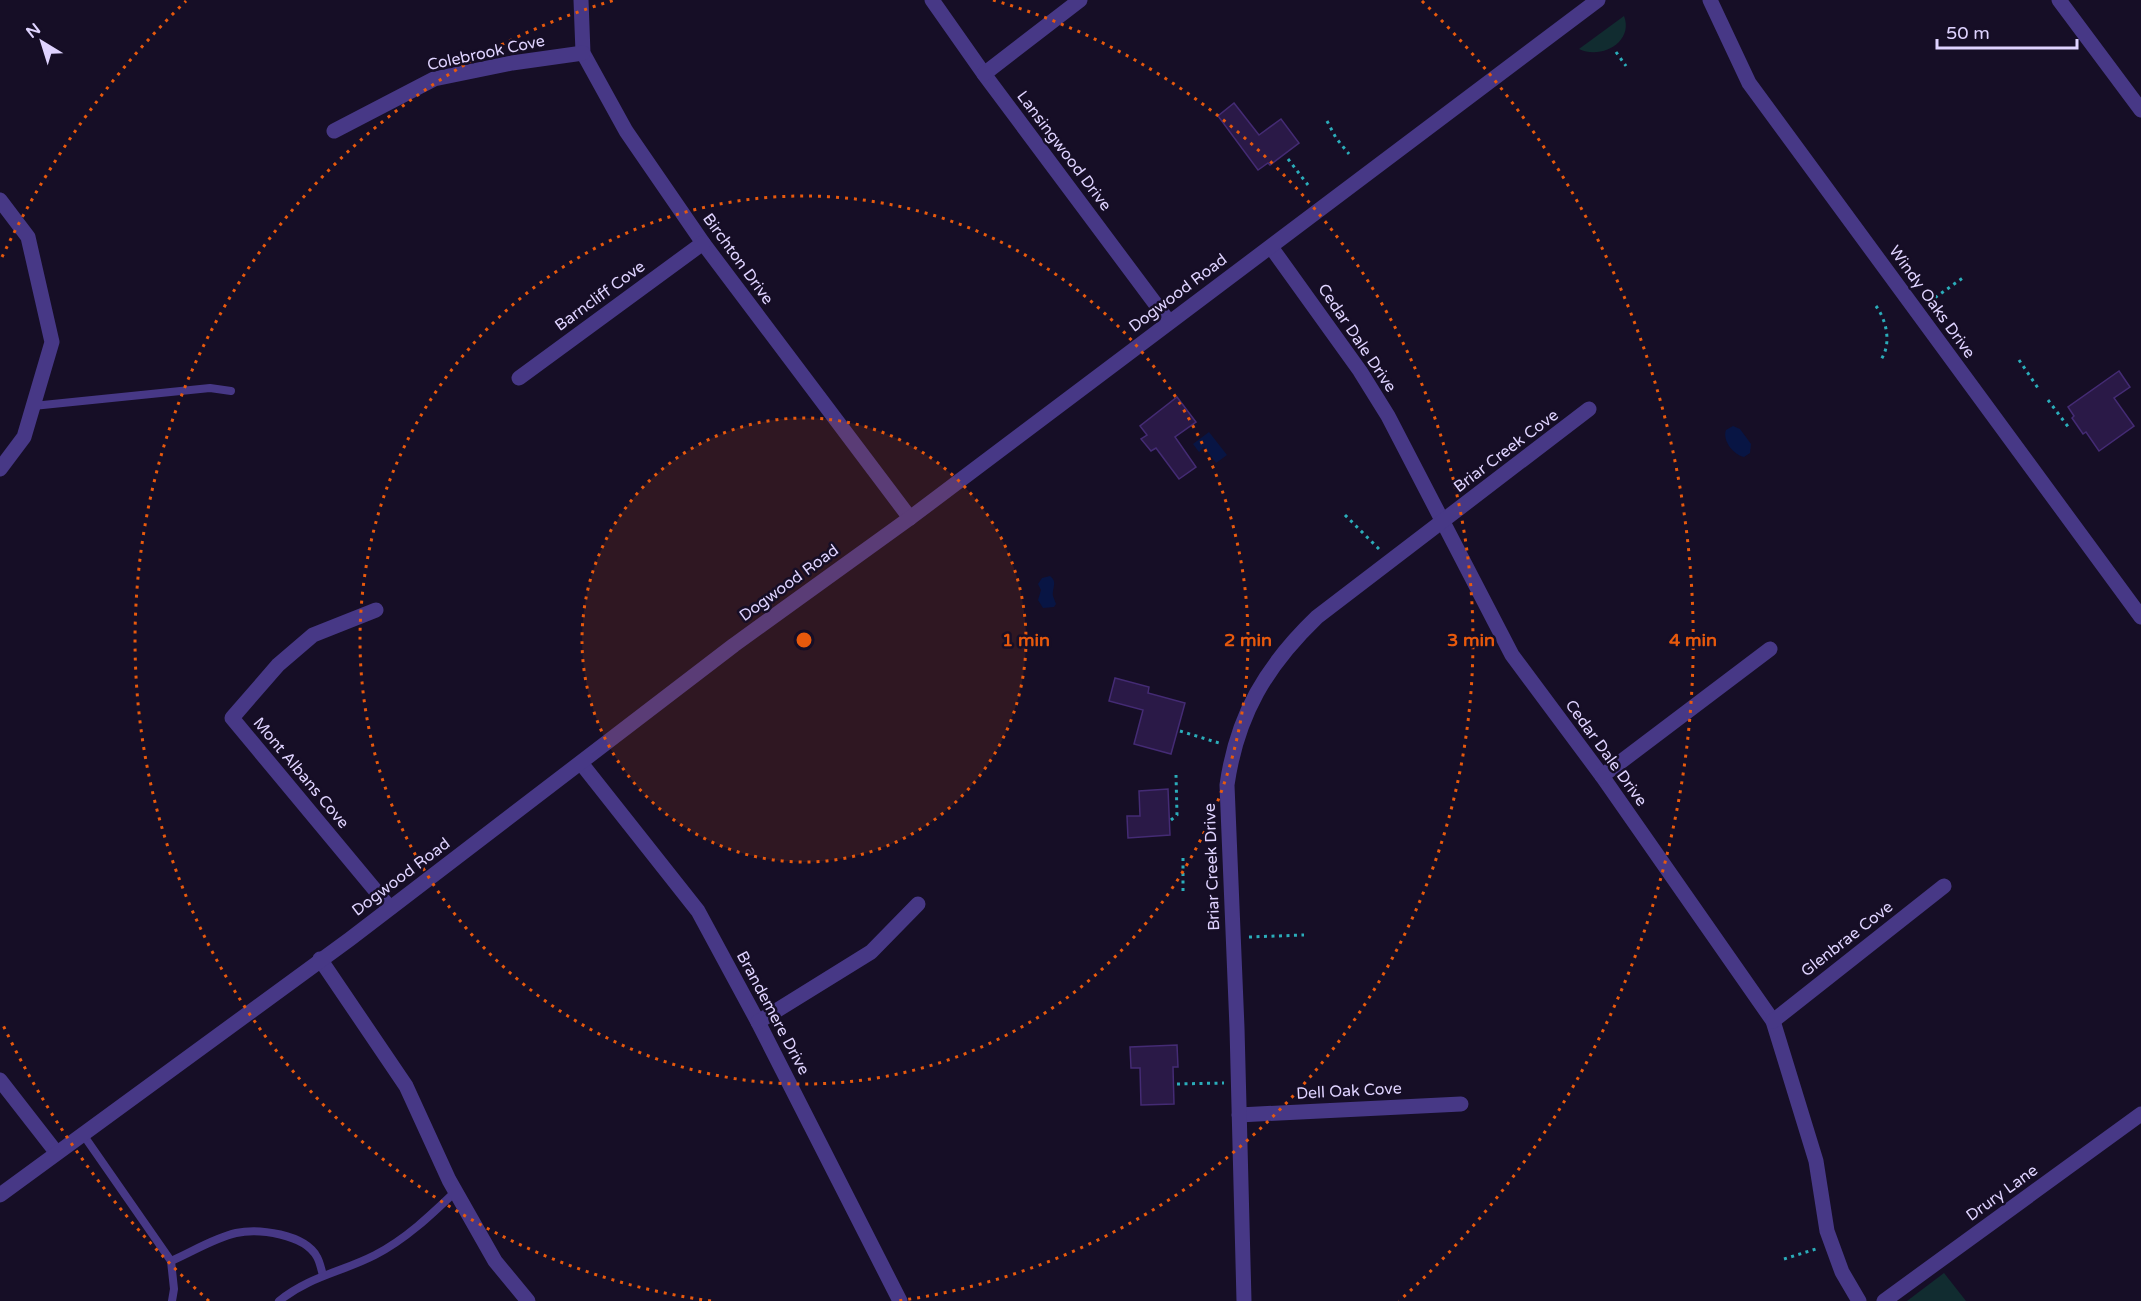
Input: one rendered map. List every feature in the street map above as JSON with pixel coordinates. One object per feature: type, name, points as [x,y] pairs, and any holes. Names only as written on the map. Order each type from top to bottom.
[{"type":"street","name":"Birchton Drive","points":[[581,0],[583,53],[626,131],[703,243],[910,518]]},
{"type":"street","name":"Lansingwood Drive","points":[[932,0],[984,74],[1169,322]]},
{"type":"street","points":[[984,74],[1080,0]]},
{"type":"street","name":"Dogwood Road","points":[[0,1195],[390,908],[734,645],[910,518],[1598,0]]},
{"type":"street","name":"Windy Oaks Drive","points":[[1710,0],[1749,83],[2141,617]]},
{"type":"street","points":[[2059,0],[2141,110]]},
{"type":"street","name":"Colebrook Cove","points":[[334,131],[434,79],[512,63],[583,53]]},
{"type":"street","points":[[0,200],[28,237],[52,342],[24,437],[0,469]]},
{"type":"street","name":"Barncliff Cove","points":[[519,378],[703,243]]},
{"type":"street","name":"Cedar Dale Drive","points":[[1271,247],[1360,371],[1388,416],[1512,655],[1602,776],[1773,1021],[1816,1161],[1827,1231],[1842,1272],[1859,1301]]},
{"type":"street","name":"Briar Creek Cove","points":[[1444,521],[1589,409]]},
{"type":"street","name":"Briar Creek Drive","points":[[1244,1301],[1237,1028],[1227,785],[1239,730],[1253,697],[1276,661],[1296,637],[1317,617],[1444,521]]},
{"type":"street","name":"Mont Albans Cove","points":[[376,610],[313,635],[278,665],[232,718],[390,908]]},
{"type":"street","points":[[1602,776],[1770,649]]},
{"type":"street","name":"Brandemere Drive","points":[[581,763],[699,911],[900,1301]]},
{"type":"street","name":"Glenbrae Cove","points":[[1773,1021],[1944,886]]},
{"type":"street","points":[[758,1022],[871,951],[918,904]]},
{"type":"street","points":[[320,959],[406,1086],[456,1191],[495,1261],[528,1301]]},
{"type":"street","points":[[0,1080],[56,1152]]},
{"type":"street","name":"Dell Oak Cove","points":[[1239,1115],[1461,1104]]},
{"type":"street","name":"Drury Lane","points":[[1884,1301],[2140,1116]]},
{"type":"lane","points":[[33,406],[210,388],[231,392]]},
{"type":"lane","points":[[82,1133],[171,1261],[172,1301]]},
{"type":"lane","points":[[279,1301],[290,1292],[323,1275],[375,1255],[418,1227],[456,1191]]},
{"type":"lane","points":[[171,1261],[236,1233],[269,1233],[285,1235],[308,1247],[317,1257],[323,1275]]},
{"type":"path","points":[[1616,52],[1626,66]]},
{"type":"path","points":[[1327,121],[1336,138],[1349,154]]},
{"type":"path","points":[[1288,159],[1308,185]]},
{"type":"path","points":[[1927,304],[1964,277]]},
{"type":"path","points":[[1876,306],[1887,328],[1885,349],[1880,361]]},
{"type":"path","points":[[2019,360],[2040,391]]},
{"type":"path","points":[[2048,400],[2069,428]]},
{"type":"path","points":[[1345,515],[1382,552]]},
{"type":"path","points":[[1180,731],[1222,744]]},
{"type":"path","points":[[1171,820],[1177,815],[1176,775]]},
{"type":"path","points":[[1183,858],[1183,891]]},
{"type":"path","points":[[1245,937],[1304,935]]},
{"type":"path","points":[[1177,1084],[1224,1083]]},
{"type":"path","points":[[1784,1259],[1818,1248]]},
{"type":"green space","points":[[1624,16],[1626,25],[1624,34],[1614,46],[1597,52],[1579,49]]},
{"type":"green space","points":[[1944,1273],[1966,1301],[1907,1301]]},
{"type":"shaded area","points":[[1733,426],[1740,429],[1751,444],[1750,453],[1744,457],[1727,443],[1726,430]]},
{"type":"shaded area","points":[[1209,432],[1227,455],[1216,463],[1204,447],[1199,452],[1193,444]]},
{"type":"shaded area","points":[[1050,576],[1054,581],[1053,596],[1056,604],[1054,607],[1043,608],[1038,600],[1041,590],[1038,584],[1042,578]]},
{"type":"building","points":[[1234,103],[1259,135],[1281,119],[1299,143],[1270,165],[1268,163],[1258,170],[1218,116]]},
{"type":"building","points":[[2119,371],[2130,387],[2114,398],[2134,426],[2099,451],[2086,432],[2083,434],[2072,418],[2074,416],[2068,407]]},
{"type":"building","points":[[1177,397],[1196,422],[1175,437],[1196,467],[1179,479],[1156,448],[1151,451],[1141,439],[1147,435],[1140,426]]},
{"type":"building","points":[[1115,678],[1149,687],[1148,693],[1185,703],[1171,754],[1134,744],[1143,710],[1109,701]]},
{"type":"building","points":[[1168,789],[1170,835],[1128,838],[1127,816],[1140,816],[1139,791]]},
{"type":"building","points":[[1177,1045],[1178,1067],[1173,1067],[1174,1104],[1141,1105],[1140,1068],[1131,1068],[1130,1047]]}]
